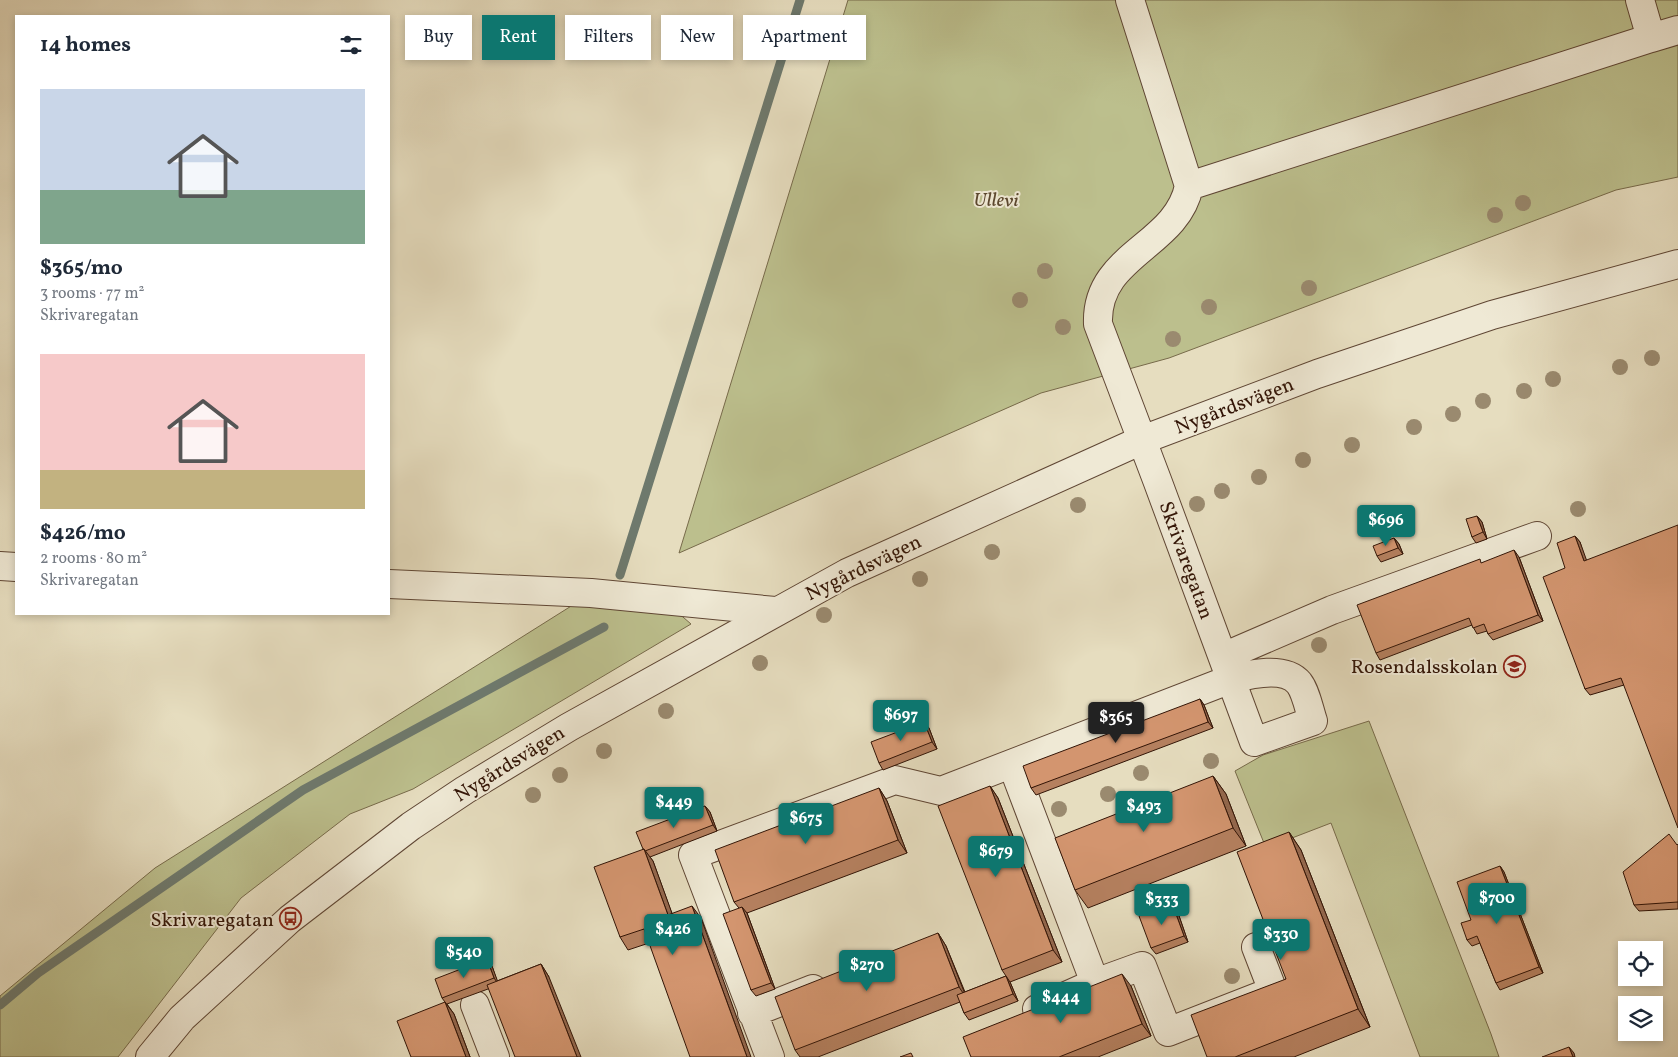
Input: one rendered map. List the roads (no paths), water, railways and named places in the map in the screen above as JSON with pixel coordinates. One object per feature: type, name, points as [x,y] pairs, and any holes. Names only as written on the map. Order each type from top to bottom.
[{"type":"street","points":[[1130,0],[1189,186],[1678,30]]},
{"type":"street","points":[[1640,0],[1651,38]]},
{"type":"street","name":"Skrivaregatan","points":[[1189,186],[1186,198],[1177,217],[1158,235],[1134,252],[1107,283],[1097,309],[1098,324],[1227,668]]},
{"type":"street","name":"Nygårdsvägen","points":[[150,1057],[182,1018],[290,920],[411,826],[472,785],[569,727],[847,573],[1142,440],[1317,374],[1492,315],[1678,264]]},
{"type":"street","points":[[770,1057],[693,855],[895,780],[941,791],[1012,764],[1227,668],[1332,610],[1537,536]]},
{"type":"street","points":[[0,566],[15,566]]},
{"type":"street","points":[[390,584],[591,593],[776,611]]},
{"type":"street","points":[[1012,764],[1096,983]]},
{"type":"street","points":[[1043,849],[1070,838]]},
{"type":"street","points":[[1018,1018],[1096,983],[1142,966],[1168,1032],[1274,991],[1256,947]]},
{"type":"street","points":[[752,1012],[834,981]]},
{"type":"street","points":[[475,1005],[495,1057]]},
{"type":"waterway","points":[[620,575],[800,0]]},
{"type":"waterway","points":[[0,1005],[38,973],[303,790],[604,627]]},
{"type":"place","name":"Rosendalsskolan","points":[[1514,666]]},
{"type":"place","name":"Skrivaregatan","points":[[290,919]]},
{"type":"park label","name":"Ullevi","points":[[996,199]]}]
